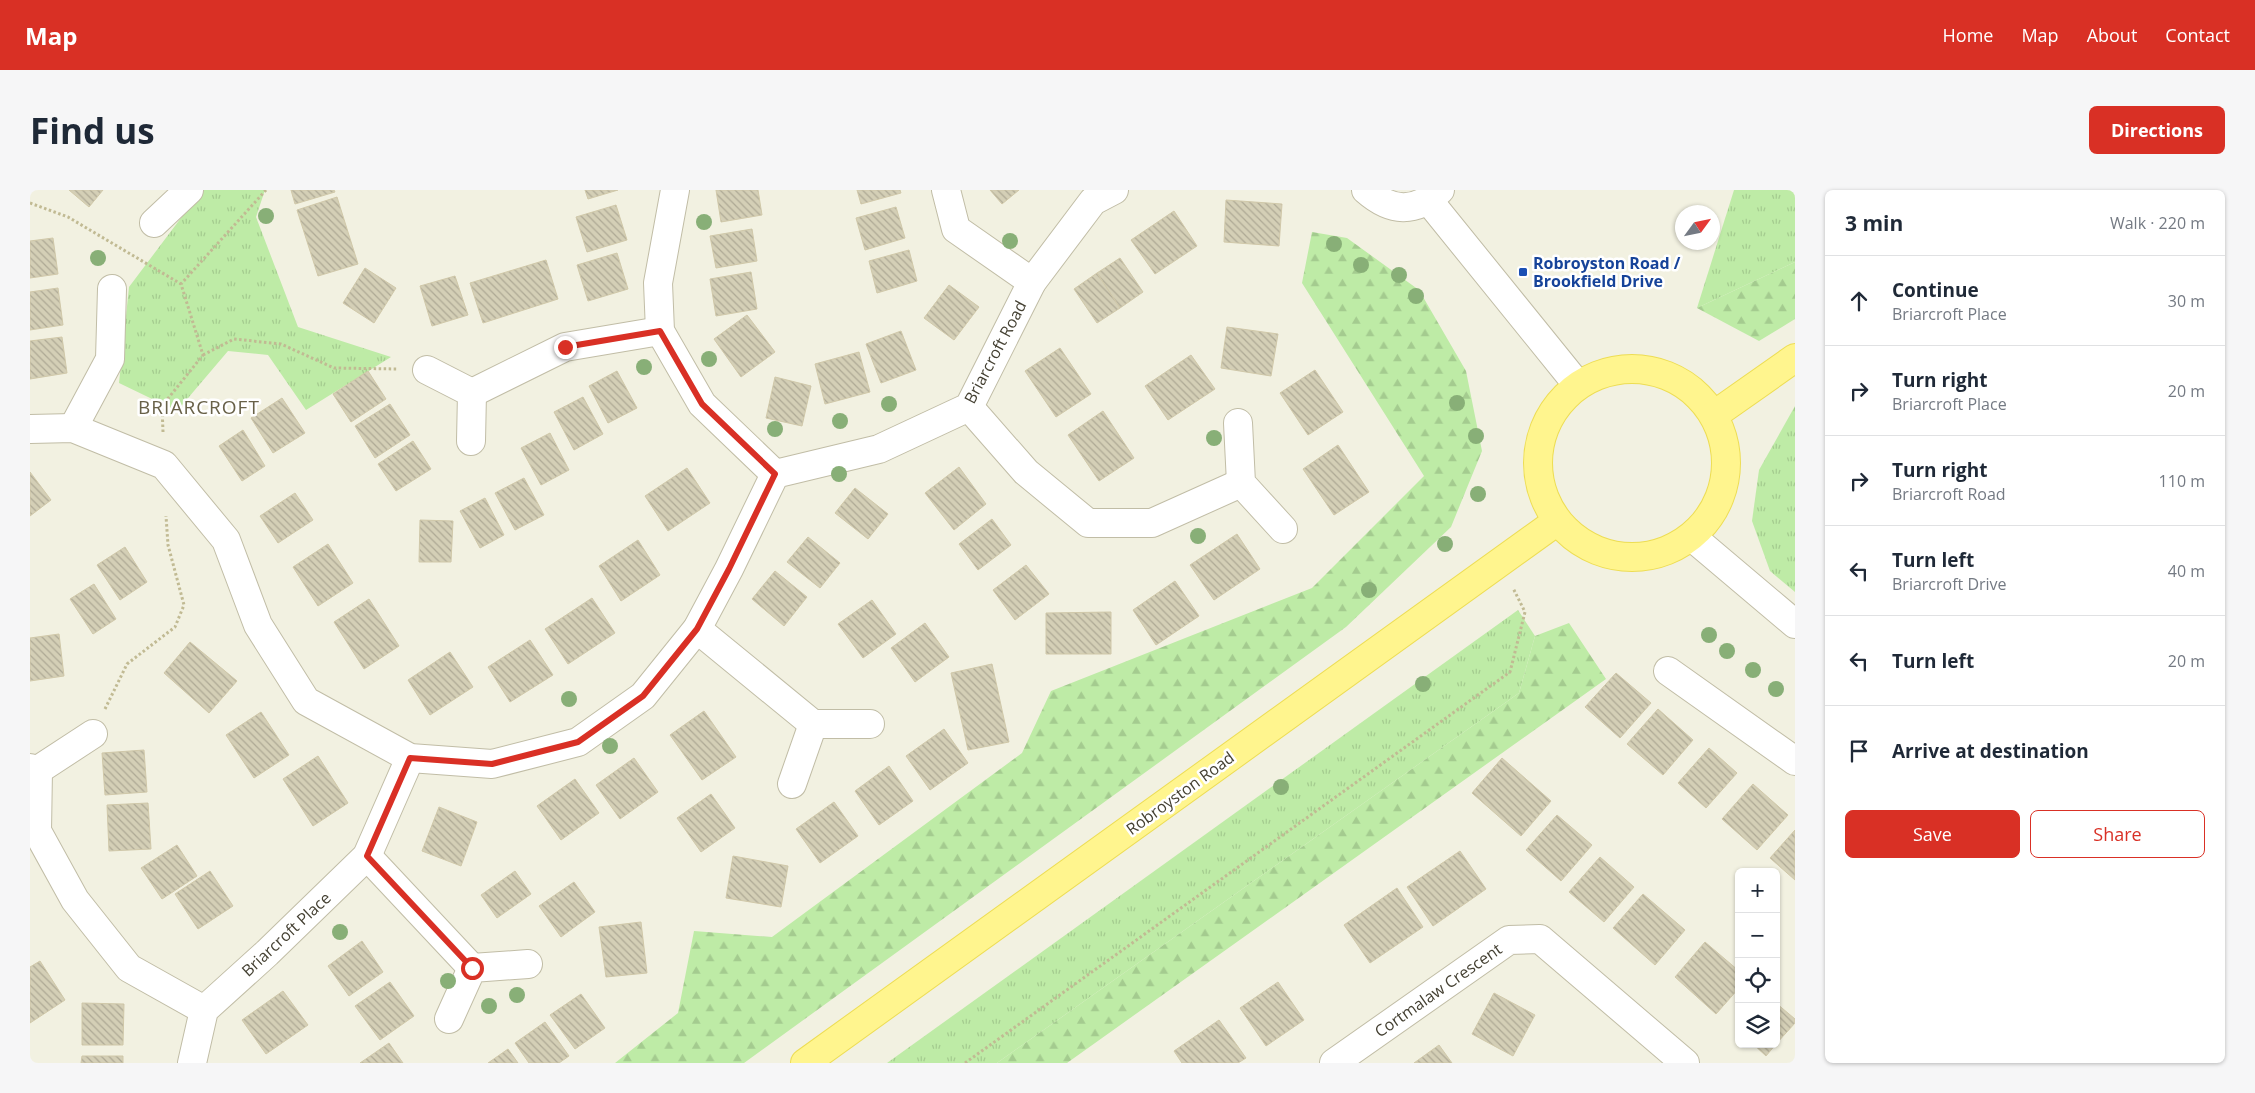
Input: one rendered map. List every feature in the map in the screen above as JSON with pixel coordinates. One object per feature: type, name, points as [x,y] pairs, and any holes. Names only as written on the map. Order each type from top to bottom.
[{"type":"main road","points":[[1714,415],[1795,358]]},
{"type":"main road","points":[[1621,367],[1680,380],[1714,415],[1726,445],[1724,490],[1708,521],[1692,537],[1649,557],[1592,550],[1556,522],[1537,479],[1543,423],[1577,384],[1621,367]]},
{"type":"main road","name":"Robroyston Road","points":[[804,1063],[1556,522]]},
{"type":"street","points":[[154,223],[189,190]]},
{"type":"street","points":[[30,429],[73,428],[164,465],[226,540],[258,625],[306,700],[410,758],[492,764],[578,742],[643,696],[697,629],[729,569],[775,474],[702,404],[660,331],[658,283],[675,190]]},
{"type":"street","points":[[946,190],[956,229],[1032,282]]},
{"type":"street","name":"Briarcroft Road","points":[[775,474],[879,448],[969,407],[1032,282],[1094,201],[1114,190]]},
{"type":"street","points":[[1366,190],[1384,204],[1403,208],[1434,196],[1577,384]]},
{"type":"street","points":[[73,428],[110,359],[112,289]]},
{"type":"street","points":[[472,393],[565,347],[660,331]]},
{"type":"street","points":[[427,370],[472,393]]},
{"type":"street","points":[[471,441],[472,393]]},
{"type":"street","points":[[969,407],[1026,472],[1088,523],[1152,523],[1241,483]]},
{"type":"street","points":[[1238,424],[1241,483],[1283,529]]},
{"type":"street","points":[[1692,537],[1795,624]]},
{"type":"street","points":[[697,629],[813,724],[870,724]]},
{"type":"street","points":[[1668,671],[1795,761]]},
{"type":"street","points":[[792,784],[813,724]]},
{"type":"street","points":[[92,734],[34,769],[37,831],[75,900],[128,968],[204,1010],[192,1063]]},
{"type":"street","name":"Briarcroft Place","points":[[204,1010],[267,954],[367,856],[410,758]]},
{"type":"street","points":[[367,856],[472,968]]},
{"type":"street","name":"Cortmalaw Crescent","points":[[1334,1063],[1509,940],[1540,940],[1685,1063]]},
{"type":"street","points":[[472,968],[528,964]]},
{"type":"street","points":[[449,1019],[472,968]]},
{"type":"path","points":[[30,203],[68,217],[181,284]]},
{"type":"path","points":[[203,355],[234,339],[281,344],[334,368],[427,370]]},
{"type":"path","points":[[965,1063],[1510,672],[1525,612],[1500,563]]},
{"type":"green space","points":[[202,190],[265,190],[256,217],[298,327],[391,357],[306,410],[268,355],[228,351],[177,411],[119,383],[129,287]]},
{"type":"green space","points":[[1734,190],[1795,190],[1795,262],[1697,308],[1715,250],[1720,250],[1720,235]]},
{"type":"green space","points":[[1312,232],[1347,238],[1419,290],[1466,371],[1482,451],[1451,527],[1346,627],[744,1063],[615,1063],[678,1013],[694,931],[772,937],[1022,753],[1051,691],[1312,588],[1424,476],[1302,283]]},
{"type":"green space","points":[[1795,262],[1795,319],[1759,341],[1697,308]]},
{"type":"green space","points":[[1795,406],[1795,592],[1770,571],[1752,521],[1759,470]]},
{"type":"green space","points":[[1518,610],[1535,636],[1519,693],[997,1063],[887,1063]]},
{"type":"green space","points":[[1569,623],[1606,679],[1067,1063],[997,1063],[1519,693],[1535,636]]},
{"type":"building","points":[[69,190],[103,190],[89,207]]},
{"type":"building","points":[[291,190],[334,190],[335,192],[295,204]]},
{"type":"building","points":[[585,190],[618,190],[588,199]]},
{"type":"building","points":[[716,190],[758,190],[762,215],[721,222]]},
{"type":"building","points":[[857,190],[900,190],[901,193],[861,204]]},
{"type":"building","points":[[990,190],[1019,190],[1002,204]]},
{"type":"building","points":[[337,197],[358,264],[318,276],[297,210]]},
{"type":"building","points":[[1226,200],[1282,204],[1279,246],[1224,242]]},
{"type":"building","points":[[616,205],[627,240],[587,252],[576,217]]},
{"type":"building","points":[[896,207],[905,238],[865,250],[856,218]]},
{"type":"building","points":[[1174,211],[1197,246],[1155,274],[1131,240]]},
{"type":"building","points":[[752,229],[757,261],[716,268],[710,236]]},
{"type":"building","points":[[53,238],[58,274],[30,278],[30,241]]},
{"type":"building","points":[[909,250],[917,281],[877,293],[869,261]]},
{"type":"building","points":[[617,253],[628,289],[588,301],[577,265]]},
{"type":"building","points":[[1120,258],[1143,292],[1120,308],[1097,273]]},
{"type":"building","points":[[546,260],[558,299],[483,323],[470,283]]},
{"type":"building","points":[[365,268],[396,288],[374,323],[343,303]]},
{"type":"building","points":[[751,272],[757,309],[716,316],[710,279]]},
{"type":"building","points":[[1097,273],[1120,308],[1097,323],[1074,289]]},
{"type":"building","points":[[455,276],[468,315],[432,326],[420,286]]},
{"type":"building","points":[[949,285],[979,307],[954,340],[924,318]]},
{"type":"building","points":[[58,288],[63,325],[30,330],[30,292]]},
{"type":"building","points":[[747,315],[775,352],[741,377],[714,339]]},
{"type":"building","points":[[1227,327],[1278,334],[1271,376],[1221,368]]},
{"type":"building","points":[[901,331],[916,370],[881,383],[866,344]]},
{"type":"building","points":[[62,337],[67,373],[30,379],[30,341]]},
{"type":"building","points":[[1060,348],[1091,394],[1056,417],[1025,371]]},
{"type":"building","points":[[859,352],[870,392],[825,404],[815,364]]},
{"type":"building","points":[[1191,355],[1215,389],[1168,420],[1145,386]]},
{"type":"building","points":[[1315,370],[1343,412],[1308,435],[1280,393]]},
{"type":"building","points":[[368,371],[386,399],[351,422],[333,394]]},
{"type":"building","points":[[617,371],[637,408],[608,423],[589,386]]},
{"type":"building","points":[[775,377],[811,386],[802,426],[766,418]]},
{"type":"building","points":[[583,397],[603,434],[574,450],[554,412]]},
{"type":"building","points":[[282,398],[305,433],[273,453],[251,418]]},
{"type":"building","points":[[390,404],[410,435],[375,458],[355,426]]},
{"type":"building","points":[[1103,411],[1134,458],[1099,481],[1068,435]]},
{"type":"building","points":[[243,430],[265,466],[242,481],[219,446]]},
{"type":"building","points":[[550,433],[569,470],[541,485],[521,448]]},
{"type":"building","points":[[413,441],[431,469],[396,491],[378,464]]},
{"type":"building","points":[[1338,445],[1369,492],[1334,515],[1303,469]]},
{"type":"building","points":[[959,467],[986,504],[954,530],[925,493]]},
{"type":"building","points":[[687,468],[710,503],[668,531],[645,496]]},
{"type":"building","points":[[30,472],[51,500],[30,516]]},
{"type":"building","points":[[524,478],[544,515],[515,530],[495,493]]},
{"type":"building","points":[[855,488],[888,514],[868,539],[835,513]]},
{"type":"building","points":[[295,493],[313,520],[278,543],[260,516]]},
{"type":"building","points":[[485,498],[504,535],[480,548],[460,511]]},
{"type":"building","points":[[992,519],[1011,545],[978,570],[959,544]]},
{"type":"building","points":[[420,520],[453,521],[451,562],[419,562]]},
{"type":"building","points":[[1237,534],[1260,569],[1214,600],[1190,565]]},
{"type":"building","points":[[808,537],[840,563],[820,588],[787,562]]},
{"type":"building","points":[[638,540],[660,575],[621,601],[599,566]]},
{"type":"building","points":[[328,544],[353,583],[318,606],[293,567]]},
{"type":"building","points":[[125,547],[147,582],[120,600],[97,565]]},
{"type":"building","points":[[1026,565],[1049,594],[1015,620],[993,590]]},
{"type":"building","points":[[775,571],[807,597],[784,626],[752,599]]},
{"type":"building","points":[[1175,581],[1199,616],[1156,645],[1133,610]]},
{"type":"building","points":[[94,584],[116,619],[93,634],[70,599]]},
{"type":"building","points":[[592,598],[615,633],[568,664],[545,629]]},
{"type":"building","points":[[369,599],[399,646],[364,669],[334,622]]},
{"type":"building","points":[[872,600],[896,634],[863,658],[838,624]]},
{"type":"building","points":[[1111,612],[1111,654],[1046,654],[1046,613]]},
{"type":"building","points":[[925,623],[949,657],[915,682],[891,648]]},
{"type":"building","points":[[59,634],[64,676],[30,681],[30,638]]},
{"type":"building","points":[[530,640],[553,675],[510,702],[488,667]]},
{"type":"building","points":[[190,642],[237,681],[209,713],[164,673]]},
{"type":"building","points":[[450,652],[473,687],[430,715],[408,680]]},
{"type":"building","points":[[992,664],[1009,742],[968,750],[951,673]]},
{"type":"building","points":[[1616,673],[1651,703],[1620,738],[1585,707]]},
{"type":"building","points":[[1658,709],[1693,740],[1663,775],[1627,744]]},
{"type":"building","points":[[704,711],[736,757],[702,780],[670,735]]},
{"type":"building","points":[[261,712],[289,755],[254,778],[226,735]]},
{"type":"building","points":[[944,729],[968,763],[930,790],[906,756]]},
{"type":"building","points":[[1709,748],[1737,773],[1706,808],[1678,783]]},
{"type":"building","points":[[144,750],[147,792],[105,795],[102,753]]},
{"type":"building","points":[[318,756],[348,803],[313,826],[283,779]]},
{"type":"building","points":[[634,758],[658,792],[620,819],[596,785]]},
{"type":"building","points":[[1502,758],[1551,801],[1521,836],[1472,793]]},
{"type":"building","points":[[889,766],[913,801],[879,825],[855,791]]},
{"type":"building","points":[[575,779],[599,813],[561,840],[537,806]]},
{"type":"building","points":[[1753,784],[1788,815],[1757,850],[1722,819]]},
{"type":"building","points":[[711,794],[735,828],[701,852],[677,818]]},
{"type":"building","points":[[834,802],[858,836],[820,863],[796,829]]},
{"type":"building","points":[[148,803],[151,849],[109,851],[107,805]]},
{"type":"building","points":[[439,807],[477,822],[461,866],[422,851]]},
{"type":"building","points":[[1557,815],[1592,845],[1561,881],[1526,850]]},
{"type":"building","points":[[1795,830],[1795,880],[1770,858]]},
{"type":"building","points":[[177,845],[197,876],[162,899],[141,868]]},
{"type":"building","points":[[1460,851],[1486,889],[1433,926],[1407,887]]},
{"type":"building","points":[[733,856],[788,866],[781,907],[726,898]]},
{"type":"building","points":[[1600,857],[1634,887],[1604,922],[1569,892]]},
{"type":"building","points":[[210,871],[233,906],[198,929],[175,894]]},
{"type":"building","points":[[515,871],[531,894],[497,918],[481,895]]},
{"type":"building","points":[[574,882],[595,912],[561,937],[539,906]]},
{"type":"building","points":[[1397,888],[1423,927],[1370,963],[1344,925]]},
{"type":"building","points":[[1643,894],[1685,930],[1655,965],[1613,928]]},
{"type":"building","points":[[641,922],[647,973],[606,977],[599,927]]},
{"type":"building","points":[[362,941],[383,972],[349,996],[328,966]]},
{"type":"building","points":[[1705,942],[1735,968],[1735,993],[1716,1014],[1675,977]]},
{"type":"building","points":[[40,961],[65,1000],[30,1023],[30,967]]},
{"type":"building","points":[[390,982],[414,1016],[380,1040],[355,1006]]},
{"type":"building","points":[[1278,982],[1304,1020],[1266,1046],[1240,1008]]},
{"type":"building","points":[[283,991],[308,1025],[266,1054],[242,1020]]},
{"type":"building","points":[[1494,993],[1535,1015],[1513,1056],[1472,1034]]},
{"type":"building","points":[[581,994],[605,1028],[575,1049],[550,1015]]},
{"type":"building","points":[[82,1003],[124,1004],[123,1045],[82,1045]]},
{"type":"building","points":[[1780,1006],[1795,1019],[1795,1023],[1780,1040]]},
{"type":"building","points":[[1219,1020],[1246,1058],[1238,1063],[1182,1063],[1174,1051]]},
{"type":"building","points":[[545,1022],[569,1056],[559,1063],[529,1063],[515,1043]]},
{"type":"building","points":[[389,1043],[403,1063],[360,1063]]},
{"type":"building","points":[[1439,1045],[1452,1063],[1414,1063]]},
{"type":"building","points":[[1757,1048],[1773,1048],[1766,1056]]},
{"type":"building","points":[[508,1049],[518,1063],[488,1063]]},
{"type":"building","points":[[82,1056],[123,1056],[123,1063],[81,1063]]},
{"type":"place","name":"Robroyston Road / Brookfield Drive","points":[[1523,272]]},
{"type":"district","name":"BRIARCROFT","points":[[199,407]]},
{"type":"route","points":[[472,968],[367,856],[410,758],[492,764],[578,742],[643,696],[697,629],[729,569],[775,474],[702,404],[660,331],[565,347]]}]
